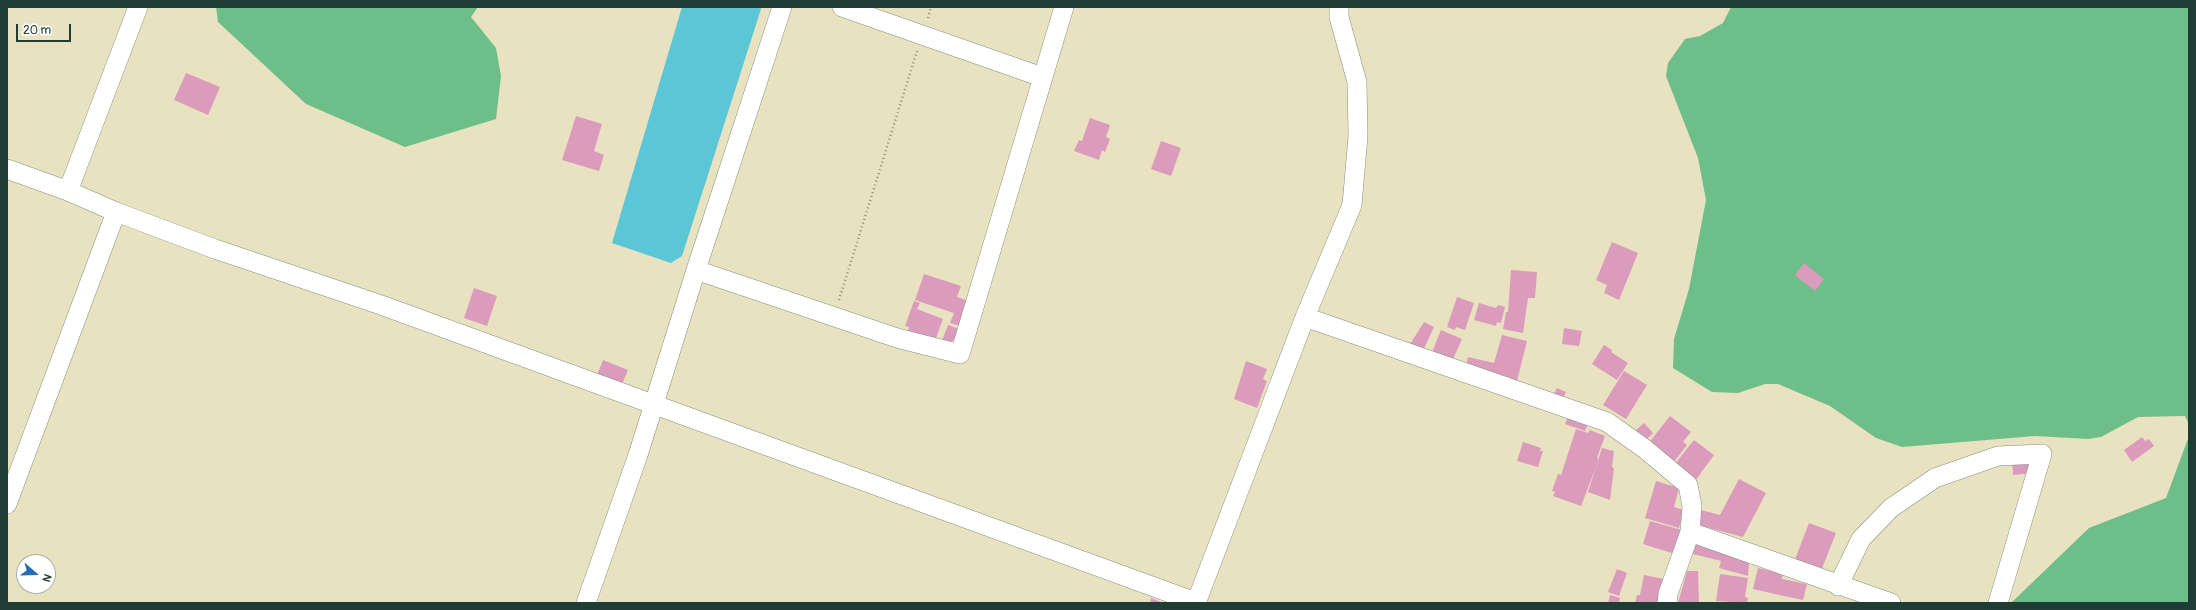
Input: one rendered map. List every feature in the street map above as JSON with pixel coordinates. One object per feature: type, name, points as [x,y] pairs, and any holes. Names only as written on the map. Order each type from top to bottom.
[{"type":"street","points":[[68,190],[138,7]]},
{"type":"street","points":[[586,603],[654,405],[696,270],[782,7]]},
{"type":"street","points":[[842,7],[1042,77]]},
{"type":"street","points":[[696,270],[897,338],[960,354],[1064,7]]},
{"type":"street","points":[[7,169],[68,190],[116,212],[654,405],[1197,603],[1305,317],[1352,205],[1358,136],[1357,82],[1339,17],[1339,7]]},
{"type":"street","points":[[7,504],[116,212]]},
{"type":"street","points":[[1305,317],[1607,422],[1644,449],[1688,485],[1692,506],[1690,532],[1668,594],[1667,603]]},
{"type":"street","points":[[1838,586],[1861,539],[1891,508],[1935,478],[1998,456],[2042,454],[1998,603]]},
{"type":"street","points":[[1690,532],[1838,586],[1890,603]]},
{"type":"path","points":[[834,317],[931,7]]},
{"type":"green space","points":[[216,7],[478,7],[471,17],[496,48],[501,76],[496,119],[405,147],[306,104],[218,22]]},
{"type":"green space","points":[[1731,7],[2189,7],[2189,424],[2185,416],[2138,417],[2101,437],[2088,439],[2035,436],[1902,447],[1876,438],[1830,406],[1778,384],[1765,384],[1738,393],[1712,392],[1673,368],[1674,339],[1689,289],[1706,200],[1698,158],[1666,76],[1668,63],[1685,39],[1700,36],[1723,23]]},
{"type":"green space","points":[[2189,436],[2189,603],[2011,603],[2089,528],[2166,498]]},
{"type":"water","points":[[682,7],[760,7],[761,9],[682,256],[671,263],[612,243]]},
{"type":"building","points":[[186,73],[220,87],[208,115],[174,100]]},
{"type":"building","points":[[576,116],[602,124],[594,151],[604,155],[599,171],[562,160]]},
{"type":"building","points":[[1090,118],[1110,125],[1106,137],[1110,139],[1105,152],[1102,150],[1099,160],[1074,151],[1079,140],[1082,141]]},
{"type":"building","points":[[1161,141],[1181,148],[1171,176],[1151,169]]},
{"type":"building","points":[[1612,242],[1638,253],[1619,300],[1604,293],[1607,285],[1596,280]]},
{"type":"building","points":[[1804,263],[1824,279],[1815,291],[1795,275]]},
{"type":"building","points":[[1511,270],[1537,272],[1535,298],[1528,298],[1523,333],[1503,329],[1506,312],[1508,312]]},
{"type":"building","points":[[924,274],[961,286],[957,297],[969,301],[961,326],[950,323],[954,313],[915,300]]},
{"type":"building","points":[[474,288],[497,296],[487,326],[464,318]]},
{"type":"building","points":[[1457,297],[1474,303],[1465,330],[1456,327],[1455,330],[1447,327]]},
{"type":"building","points":[[914,301],[920,303],[917,309],[943,319],[935,341],[908,331],[909,327],[905,326]]},
{"type":"building","points":[[1479,303],[1496,308],[1498,305],[1505,307],[1501,323],[1497,322],[1496,326],[1474,320]]},
{"type":"building","points":[[1424,322],[1434,327],[1421,355],[1407,349]]},
{"type":"building","points":[[948,325],[959,329],[955,339],[946,345],[941,343]]},
{"type":"building","points":[[1564,328],[1582,331],[1579,346],[1562,344]]},
{"type":"building","points":[[1441,330],[1462,339],[1450,366],[1430,357]]},
{"type":"building","points":[[1502,335],[1527,341],[1517,381],[1465,370],[1468,357],[1494,363]]},
{"type":"building","points":[[1604,345],[1612,350],[1611,352],[1628,363],[1617,380],[1592,364]]},
{"type":"building","points":[[603,360],[628,370],[622,384],[597,375]]},
{"type":"building","points":[[1246,361],[1267,369],[1263,379],[1267,381],[1257,408],[1234,399]]},
{"type":"building","points":[[1624,371],[1647,385],[1626,419],[1603,405]]},
{"type":"building","points":[[1557,388],[1566,392],[1563,399],[1554,394]]},
{"type":"building","points":[[1569,414],[1589,421],[1585,431],[1565,424]]},
{"type":"building","points":[[1670,416],[1691,432],[1683,442],[1687,445],[1673,463],[1648,444]]},
{"type":"building","points":[[1644,423],[1653,433],[1645,441],[1635,431]]},
{"type":"building","points":[[1576,429],[1588,433],[1590,430],[1605,436],[1597,458],[1599,459],[1581,506],[1553,496],[1555,492],[1552,491],[1558,474],[1561,475]]},
{"type":"building","points":[[2142,437],[2145,441],[2149,439],[2154,446],[2132,462],[2124,450]]},
{"type":"building","points":[[1694,440],[1714,455],[1695,481],[1674,465]]},
{"type":"building","points":[[1523,442],[1541,448],[1540,451],[1543,451],[1538,467],[1517,461]]},
{"type":"building","points":[[1602,448],[1614,451],[1612,467],[1614,468],[1610,500],[1588,492]]},
{"type":"building","points":[[2031,459],[2033,473],[2013,475],[2012,461]]},
{"type":"building","points":[[1739,479],[1766,493],[1743,537],[1698,525],[1701,510],[1720,515]]},
{"type":"building","points":[[1656,481],[1679,488],[1674,507],[1684,510],[1679,528],[1645,518]]},
{"type":"building","points":[[1650,521],[1682,530],[1675,554],[1643,544]]},
{"type":"building","points":[[1809,523],[1836,533],[1821,571],[1794,562]]},
{"type":"building","points":[[1697,540],[1749,562],[1748,576],[1719,568],[1721,561],[1693,554]]},
{"type":"building","points":[[1758,568],[1783,574],[1782,579],[1807,584],[1803,600],[1753,589]]},
{"type":"building","points":[[1617,569],[1627,573],[1619,596],[1608,592]]},
{"type":"building","points":[[1687,571],[1698,571],[1699,603],[1678,603]]},
{"type":"building","points":[[1720,574],[1748,578],[1745,597],[1748,598],[1747,603],[1716,601]]},
{"type":"building","points":[[1644,575],[1664,579],[1660,603],[1635,603],[1637,595],[1640,595]]},
{"type":"building","points":[[1610,595],[1620,598],[1619,603],[1608,603]]},
{"type":"building","points":[[1151,598],[1163,603],[1150,603]]}]
